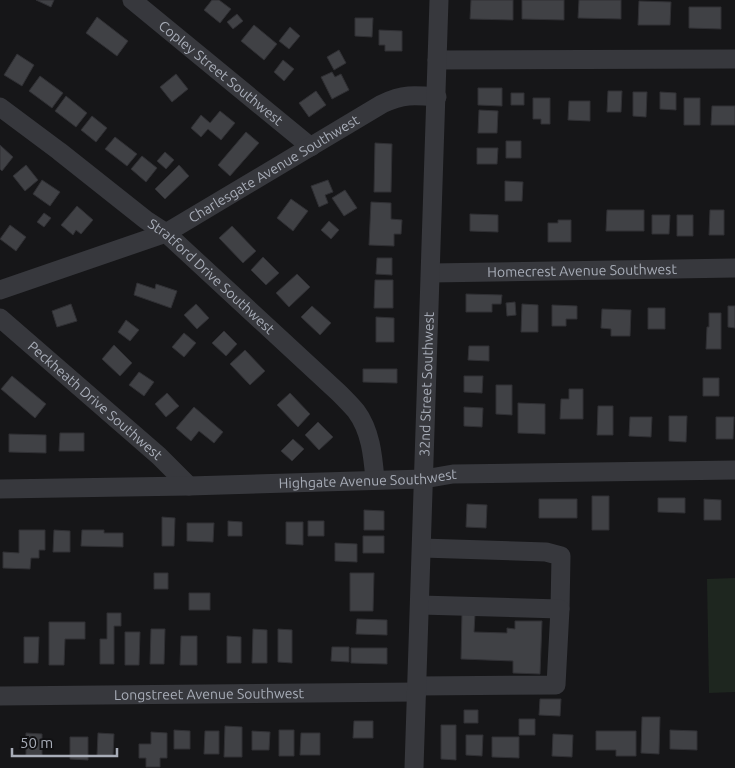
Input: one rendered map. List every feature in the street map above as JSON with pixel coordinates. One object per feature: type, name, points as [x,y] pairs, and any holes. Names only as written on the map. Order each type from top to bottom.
[{"type":"street","name":"Copley Street Southwest","points":[[132,0],[311,147]]},
{"type":"street","name":"32nd Street Southwest","points":[[414,768],[440,0]]},
{"type":"street","points":[[438,60],[735,59]]},
{"type":"street","name":"Charlesgate Avenue Southwest","points":[[0,290],[166,233],[382,104],[396,98],[411,95],[437,96]]},
{"type":"street","name":"Stratford Drive Southwest","points":[[0,107],[146,220],[166,233],[339,393],[357,413],[367,433],[373,455],[375,480]]},
{"type":"street","name":"Homecrest Avenue Southwest","points":[[431,273],[735,268]]},
{"type":"street","name":"Peckheath Drive Southwest","points":[[0,318],[159,456],[189,486]]},
{"type":"street","name":"Highgate Avenue Southwest","points":[[0,489],[424,479],[453,474],[735,470]]},
{"type":"street","points":[[420,605],[560,609],[561,556],[546,552],[422,548]]},
{"type":"street","name":"Longstreet Avenue Southwest","points":[[0,696],[417,689],[556,684],[560,609]]},
{"type":"shaded area","points":[[735,578],[735,692],[709,693],[707,579]]},
{"type":"building","points":[[36,0],[54,0],[51,7]]},
{"type":"building","points":[[212,0],[219,0],[231,9],[220,23],[204,10]]},
{"type":"building","points":[[471,0],[513,0],[513,20],[470,19]]},
{"type":"building","points":[[522,0],[564,0],[564,20],[522,19]]},
{"type":"building","points":[[579,0],[621,0],[621,19],[578,18]]},
{"type":"building","points":[[639,1],[671,2],[670,25],[638,25]]},
{"type":"building","points":[[689,7],[721,7],[721,29],[689,28]]},
{"type":"building","points":[[237,14],[243,21],[233,29],[227,22]]},
{"type":"building","points":[[97,17],[128,41],[117,56],[86,33]]},
{"type":"building","points":[[355,18],[373,18],[372,37],[355,36]]},
{"type":"building","points":[[254,25],[277,44],[264,60],[241,41]]},
{"type":"building","points":[[290,27],[300,36],[289,49],[279,41]]},
{"type":"building","points":[[379,30],[402,31],[402,51],[385,51],[385,45],[379,45]]},
{"type":"building","points":[[339,50],[346,63],[334,70],[327,57]]},
{"type":"building","points":[[17,54],[34,65],[22,86],[4,75]]},
{"type":"building","points":[[283,60],[294,69],[284,81],[274,72]]},
{"type":"building","points":[[332,72],[335,77],[341,74],[349,90],[332,99],[321,77]]},
{"type":"building","points":[[176,74],[188,89],[172,102],[160,87]]},
{"type":"building","points":[[40,76],[63,93],[52,108],[29,91]]},
{"type":"building","points":[[478,88],[502,88],[502,106],[478,105]]},
{"type":"building","points":[[316,91],[326,105],[309,117],[299,103]]},
{"type":"building","points":[[608,91],[622,91],[621,112],[607,112]]},
{"type":"building","points":[[633,92],[647,92],[646,117],[633,116]]},
{"type":"building","points":[[660,92],[676,93],[676,110],[660,109]]},
{"type":"building","points":[[511,93],[524,93],[524,105],[511,105]]},
{"type":"building","points":[[66,96],[87,113],[76,127],[55,111]]},
{"type":"building","points":[[533,98],[550,98],[550,124],[541,124],[541,119],[533,119]]},
{"type":"building","points":[[684,98],[700,98],[700,125],[684,125]]},
{"type":"building","points":[[569,101],[590,101],[590,121],[568,120]]},
{"type":"building","points":[[712,106],[735,106],[735,125],[711,125]]},
{"type":"building","points":[[479,110],[498,111],[497,133],[478,133]]},
{"type":"building","points":[[220,111],[235,123],[221,140],[208,129],[201,137],[191,128],[201,115],[210,123]]},
{"type":"building","points":[[92,116],[107,128],[96,142],[81,130]]},
{"type":"building","points":[[246,132],[259,143],[230,176],[218,165]]},
{"type":"building","points":[[115,137],[137,154],[127,166],[105,149]]},
{"type":"building","points":[[506,141],[521,141],[521,158],[506,158]]},
{"type":"building","points":[[375,143],[392,144],[391,192],[374,192]]},
{"type":"building","points":[[0,145],[13,157],[2,171],[0,169]]},
{"type":"building","points":[[477,148],[498,148],[497,164],[477,164]]},
{"type":"building","points":[[165,152],[174,160],[166,169],[157,161]]},
{"type":"building","points":[[142,156],[157,168],[146,182],[131,169]]},
{"type":"building","points":[[26,165],[38,180],[25,191],[13,176]]},
{"type":"building","points":[[179,165],[189,176],[165,199],[155,189]]},
{"type":"building","points":[[42,180],[60,192],[50,206],[33,194]]},
{"type":"building","points":[[328,180],[333,192],[325,195],[328,203],[319,207],[311,186]]},
{"type":"building","points":[[505,181],[523,182],[522,201],[505,201]]},
{"type":"building","points":[[345,190],[357,208],[344,216],[332,198]]},
{"type":"building","points":[[291,199],[308,211],[293,231],[277,218]]},
{"type":"building","points":[[371,202],[391,203],[391,219],[402,220],[401,234],[394,234],[394,246],[369,245]]},
{"type":"building","points":[[77,206],[93,220],[81,234],[76,230],[73,235],[61,225]]},
{"type":"building","points":[[607,210],[644,210],[644,231],[606,231]]},
{"type":"building","points":[[710,210],[724,210],[724,235],[709,235]]},
{"type":"building","points":[[44,213],[51,218],[44,227],[37,222]]},
{"type":"building","points":[[470,214],[498,215],[498,232],[470,231]]},
{"type":"building","points":[[652,215],[670,215],[669,234],[652,234]]},
{"type":"building","points":[[677,215],[693,215],[693,236],[677,236]]},
{"type":"building","points":[[558,220],[571,220],[571,242],[548,242],[548,223],[558,223]]},
{"type":"building","points":[[329,221],[339,230],[331,239],[321,230]]},
{"type":"building","points":[[10,225],[26,237],[16,251],[0,239]]},
{"type":"building","points":[[232,226],[256,251],[243,263],[219,238]]},
{"type":"building","points":[[263,257],[279,273],[266,285],[251,270]]},
{"type":"building","points":[[377,258],[392,258],[392,275],[376,274]]},
{"type":"building","points":[[297,274],[310,287],[289,307],[276,293]]},
{"type":"building","points":[[375,280],[393,280],[393,308],[374,308]]},
{"type":"building","points":[[137,283],[155,289],[156,284],[177,291],[171,308],[134,295]]},
{"type":"building","points":[[466,294],[502,295],[501,304],[492,304],[492,312],[466,312]]},
{"type":"building","points":[[515,302],[516,315],[507,316],[506,303]]},
{"type":"building","points":[[71,304],[77,321],[57,327],[52,311]]},
{"type":"building","points":[[196,304],[209,318],[197,329],[184,315]]},
{"type":"building","points":[[522,304],[538,305],[538,332],[521,332]]},
{"type":"building","points":[[552,305],[577,306],[577,319],[566,319],[566,326],[552,326]]},
{"type":"building","points":[[312,306],[331,323],[320,335],[301,317]]},
{"type":"building","points":[[728,306],[735,306],[735,328],[728,327]]},
{"type":"building","points":[[648,308],[665,308],[665,329],[648,329]]},
{"type":"building","points":[[602,309],[631,310],[630,336],[611,336],[611,329],[601,328]]},
{"type":"building","points":[[709,313],[721,313],[721,349],[706,349]]},
{"type":"building","points":[[376,317],[394,318],[394,342],[376,342]]},
{"type":"building","points":[[126,320],[139,330],[130,341],[118,332]]},
{"type":"building","points":[[224,331],[237,344],[226,356],[212,343]]},
{"type":"building","points":[[184,333],[196,343],[184,357],[172,347]]},
{"type":"building","points":[[114,345],[132,363],[120,376],[102,359]]},
{"type":"building","points":[[469,346],[489,346],[489,361],[468,360]]},
{"type":"building","points":[[245,350],[265,371],[250,385],[230,364]]},
{"type":"building","points":[[363,369],[397,369],[397,383],[363,382]]},
{"type":"building","points":[[139,372],[154,382],[144,396],[129,385]]},
{"type":"building","points":[[12,376],[46,404],[35,418],[1,389]]},
{"type":"building","points":[[464,376],[483,376],[482,393],[464,392]]},
{"type":"building","points":[[703,378],[719,378],[719,396],[703,396]]},
{"type":"building","points":[[496,385],[512,385],[512,415],[496,414]]},
{"type":"building","points":[[569,389],[583,389],[583,419],[560,419],[561,399],[569,399]]},
{"type":"building","points":[[167,393],[179,406],[166,417],[155,404]]},
{"type":"building","points":[[290,393],[310,414],[298,427],[277,405]]},
{"type":"building","points":[[518,403],[545,404],[545,434],[518,433]]},
{"type":"building","points":[[598,406],[613,406],[613,435],[597,435]]},
{"type":"building","points":[[194,407],[223,432],[214,443],[199,431],[191,441],[176,428]]},
{"type":"building","points":[[464,407],[483,408],[482,427],[464,426]]},
{"type":"building","points":[[669,416],[687,416],[686,442],[669,441]]},
{"type":"building","points":[[630,417],[652,417],[651,437],[629,436]]},
{"type":"building","points":[[716,417],[734,417],[733,439],[716,439]]},
{"type":"building","points":[[318,422],[333,437],[319,450],[305,435]]},
{"type":"building","points":[[60,433],[84,433],[84,451],[59,451]]},
{"type":"building","points":[[9,434],[46,435],[46,453],[9,452]]},
{"type":"building","points":[[293,439],[304,449],[292,461],[281,451]]},
{"type":"building","points":[[592,496],[609,496],[609,530],[592,530]]},
{"type":"building","points":[[658,498],[685,498],[685,513],[658,512]]},
{"type":"building","points":[[539,499],[577,499],[577,518],[539,518]]},
{"type":"building","points":[[704,499],[721,500],[721,520],[704,520]]},
{"type":"building","points":[[467,504],[487,505],[486,528],[466,527]]},
{"type":"building","points":[[364,510],[384,511],[384,530],[364,530]]},
{"type":"building","points":[[162,517],[175,518],[174,546],[162,546]]},
{"type":"building","points":[[228,521],[242,522],[242,536],[228,536]]},
{"type":"building","points":[[308,521],[324,521],[324,536],[308,536]]},
{"type":"building","points":[[286,522],[303,522],[303,545],[286,544]]},
{"type":"building","points":[[187,523],[214,523],[213,542],[187,541]]},
{"type":"building","points":[[19,530],[45,530],[45,550],[39,550],[39,558],[31,558],[30,569],[3,568],[3,552],[19,553]]},
{"type":"building","points":[[54,530],[70,531],[70,552],[53,552]]},
{"type":"building","points":[[82,530],[104,530],[104,533],[123,533],[123,547],[81,546]]},
{"type":"building","points":[[363,536],[384,536],[384,553],[363,553]]},
{"type":"building","points":[[335,543],[357,544],[357,562],[335,561]]},
{"type":"building","points":[[154,573],[168,573],[168,589],[154,589]]},
{"type":"building","points":[[350,573],[374,573],[373,611],[350,611]]},
{"type":"building","points":[[189,593],[210,593],[210,610],[189,610]]},
{"type":"building","points":[[107,613],[121,613],[121,626],[114,626],[114,664],[100,664],[100,639],[107,639]]},
{"type":"building","points":[[462,613],[475,614],[474,632],[507,633],[507,628],[515,629],[515,621],[542,621],[540,674],[513,673],[513,661],[461,659]]},
{"type":"building","points":[[357,619],[387,620],[387,635],[356,634]]},
{"type":"building","points":[[49,622],[85,622],[85,639],[65,639],[64,665],[49,665]]},
{"type":"building","points":[[151,629],[165,629],[164,664],[150,664]]},
{"type":"building","points":[[253,629],[267,630],[267,663],[252,663]]},
{"type":"building","points":[[278,629],[292,630],[292,663],[278,662]]},
{"type":"building","points":[[125,632],[140,632],[139,665],[125,665]]},
{"type":"building","points":[[181,636],[197,636],[197,665],[180,665]]},
{"type":"building","points":[[227,636],[241,637],[241,663],[227,663]]},
{"type":"building","points":[[24,637],[39,637],[38,663],[24,663]]},
{"type":"building","points":[[332,647],[349,647],[349,662],[331,661]]},
{"type":"building","points":[[351,648],[387,648],[387,664],[351,663]]},
{"type":"building","points":[[540,699],[561,699],[560,716],[539,715]]},
{"type":"building","points":[[464,710],[478,710],[478,723],[464,723]]},
{"type":"building","points":[[642,717],[660,717],[659,754],[641,753]]},
{"type":"building","points":[[519,719],[535,719],[535,735],[519,735]]},
{"type":"building","points":[[354,721],[373,721],[373,738],[353,738]]},
{"type":"building","points":[[441,725],[456,725],[456,760],[441,759]]},
{"type":"building","points":[[225,726],[242,727],[242,757],[224,757]]},
{"type":"building","points":[[174,730],[190,731],[190,749],[174,749]]},
{"type":"building","points":[[279,730],[294,730],[294,756],[279,756]]},
{"type":"building","points":[[670,730],[697,731],[697,750],[670,749]]},
{"type":"building","points":[[205,731],[219,731],[219,754],[204,754]]},
{"type":"building","points":[[252,731],[270,732],[269,750],[252,750]]},
{"type":"building","points":[[596,731],[636,731],[636,756],[616,756],[616,750],[596,750]]},
{"type":"building","points":[[151,732],[167,733],[167,758],[160,758],[160,767],[146,767],[146,758],[139,758],[139,744],[151,744]]},
{"type":"building","points":[[26,733],[42,734],[42,755],[26,755]]},
{"type":"building","points":[[98,733],[114,734],[113,756],[97,756]]},
{"type":"building","points":[[301,733],[320,733],[320,755],[300,755]]},
{"type":"building","points":[[553,734],[573,735],[572,757],[552,756]]},
{"type":"building","points":[[466,735],[483,735],[482,756],[466,755]]},
{"type":"building","points":[[70,737],[88,737],[88,760],[70,759]]},
{"type":"building","points":[[492,737],[519,737],[519,758],[492,757]]}]
